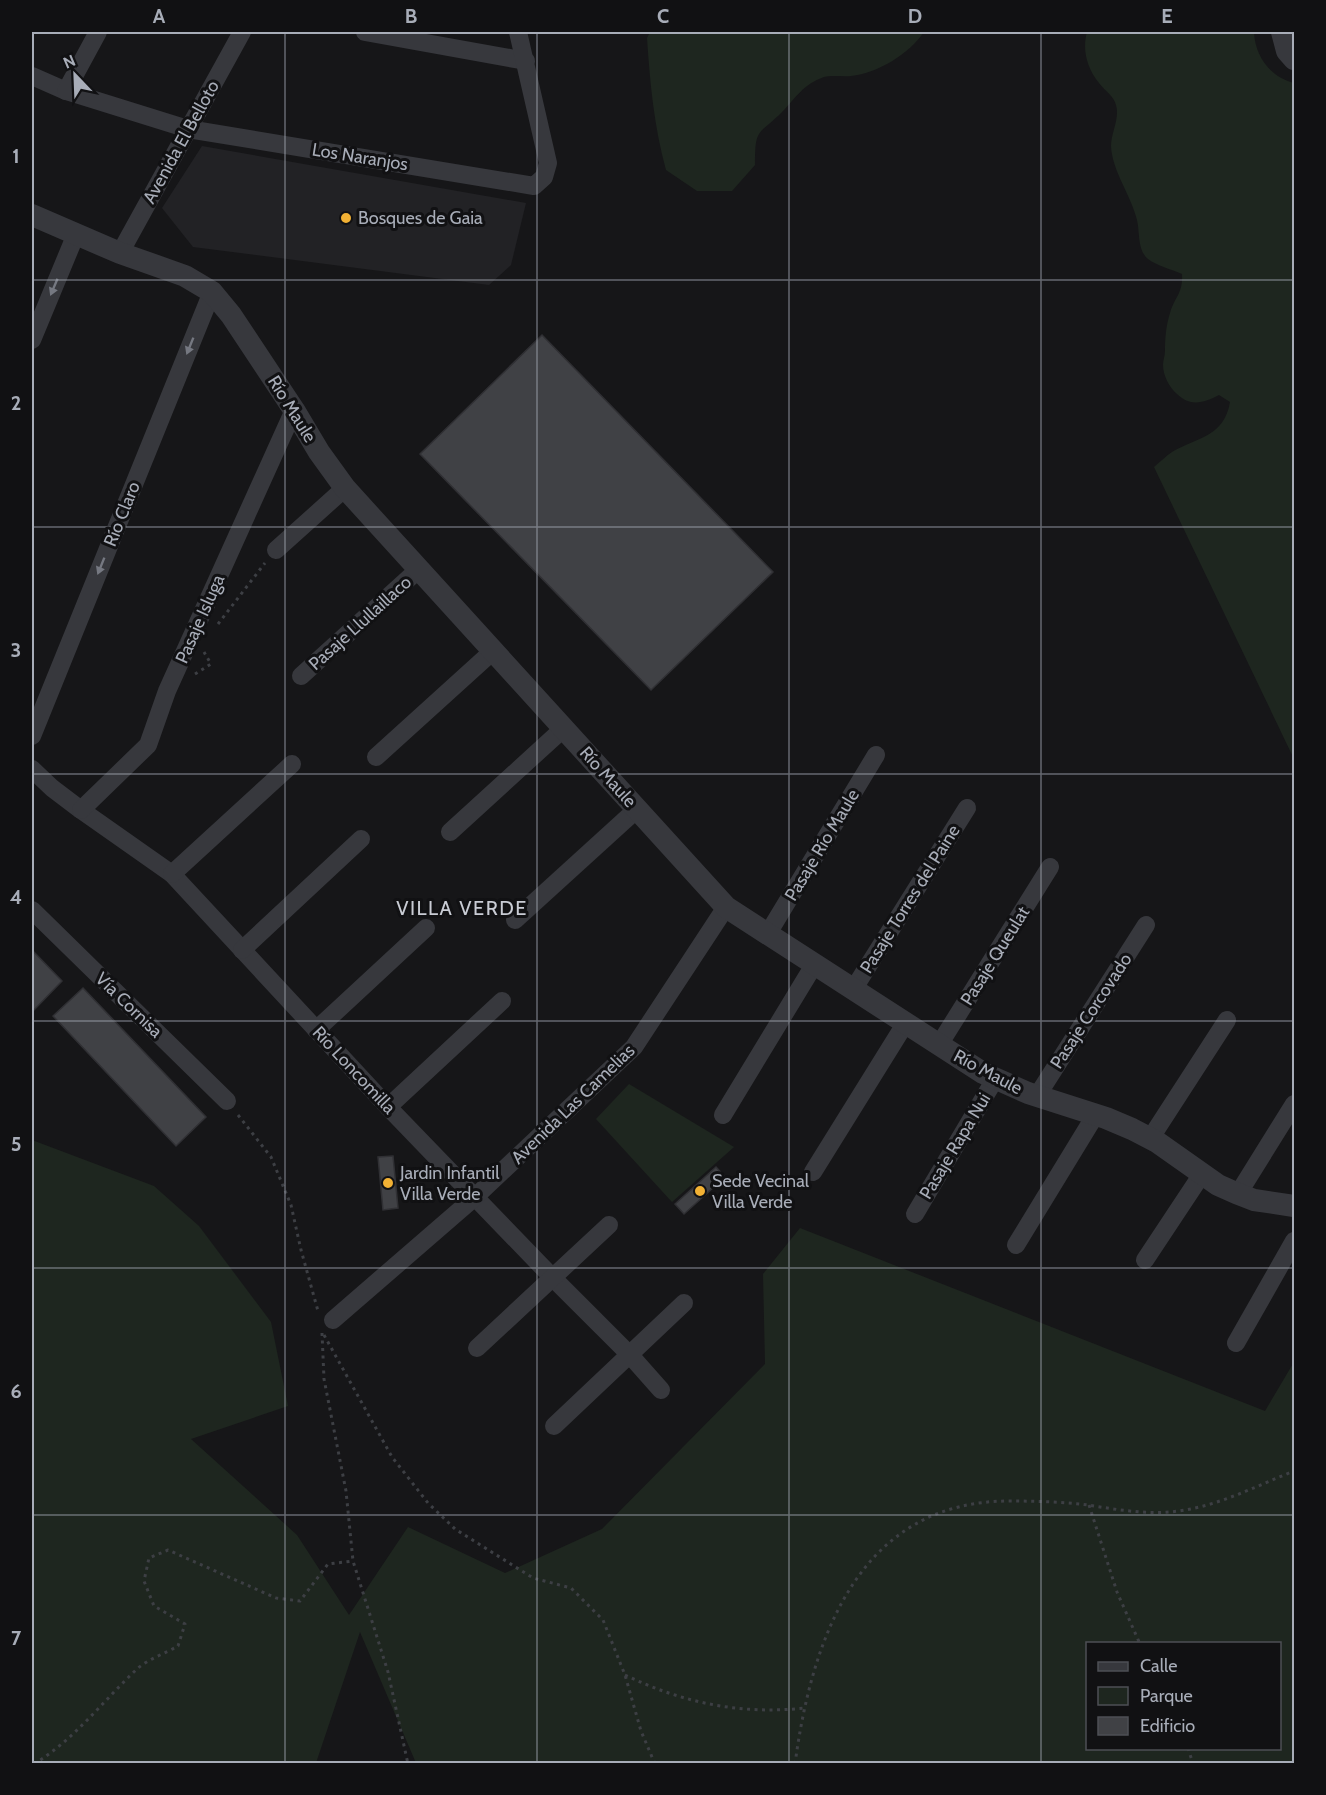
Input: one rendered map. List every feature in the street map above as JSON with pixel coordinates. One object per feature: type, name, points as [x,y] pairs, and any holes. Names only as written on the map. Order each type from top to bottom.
[{"type":"street","points":[[66,90],[98,32]]},
{"type":"street","name":"Avenida El Belloto","points":[[120,253],[242,32]]},
{"type":"street","points":[[365,32],[526,62]]},
{"type":"street","name":"Los Naranjos","points":[[32,76],[66,90],[188,129],[534,186],[544,177],[548,163],[518,32]]},
{"type":"street","points":[[1282,32],[1283,44],[1294,59]]},
{"type":"street","name":"Río Maule","points":[[32,215],[120,253],[185,276],[212,292],[231,315],[319,452],[345,488],[726,907],[939,1046],[995,1079],[1037,1096],[1096,1114],[1150,1139],[1218,1185],[1238,1194],[1262,1202],[1294,1206]]},
{"type":"street","points":[[32,340],[76,234]]},
{"type":"street","name":"Río Claro","points":[[32,736],[212,292]]},
{"type":"street","name":"Pasaje Isluga","points":[[81,810],[148,745],[167,691],[294,410]]},
{"type":"street","points":[[276,550],[345,488]]},
{"type":"street","name":"Pasaje Llullaillaco","points":[[301,676],[419,569]]},
{"type":"street","points":[[376,757],[493,651]]},
{"type":"street","points":[[450,831],[564,728]]},
{"type":"street","name":"Pasaje Río Maule","points":[[767,935],[876,755]]},
{"type":"street","points":[[172,874],[292,764]]},
{"type":"street","name":"Río Loncomilla","points":[[32,769],[81,810],[172,874],[388,1107],[630,1355],[661,1390]]},
{"type":"street","name":"Pasaje Torres del Paine","points":[[853,990],[967,808]]},
{"type":"street","points":[[515,920],[637,809]]},
{"type":"street","points":[[242,950],[362,839]]},
{"type":"street","name":"Pasaje Queulat","points":[[939,1046],[1050,867]]},
{"type":"street","name":"Avenida Las Camelias","points":[[324,1322],[475,1197],[634,1047],[726,907]]},
{"type":"street","name":"Vía Cornisa","points":[[32,910],[227,1101]]},
{"type":"street","name":"Pasaje Corcovado","points":[[1037,1096],[1146,925]]},
{"type":"street","points":[[316,1030],[426,928]]},
{"type":"street","points":[[723,1115],[814,965]]},
{"type":"street","points":[[388,1107],[502,1000]]},
{"type":"street","points":[[1150,1139],[1227,1020]]},
{"type":"street","points":[[813,1172],[905,1024]]},
{"type":"street","name":"Pasaje Rapa Nui","points":[[915,1214],[995,1079]]},
{"type":"street","points":[[1238,1194],[1294,1104]]},
{"type":"street","points":[[1016,1245],[1096,1114]]},
{"type":"street","points":[[1145,1260],[1202,1174]]},
{"type":"street","points":[[477,1348],[609,1225]]},
{"type":"street","points":[[1236,1343],[1294,1242]]},
{"type":"street","points":[[554,1426],[684,1303]]},
{"type":"path","points":[[217,626],[276,550]]},
{"type":"path","points":[[193,675],[211,664],[201,646]]},
{"type":"path","points":[[227,1101],[271,1157],[291,1205],[301,1250],[324,1322],[392,1457],[428,1503],[456,1529],[533,1578],[571,1588],[603,1620],[625,1675],[641,1731],[656,1764]]},
{"type":"path","points":[[324,1322],[324,1379],[346,1491],[353,1561],[388,1672],[408,1764]]},
{"type":"path","points":[[795,1764],[805,1708],[821,1651],[844,1596],[866,1564],[894,1538],[929,1517],[969,1504],[1011,1501],[1089,1505],[1127,1512],[1178,1511],[1227,1500],[1294,1471]]},
{"type":"path","points":[[1089,1505],[1117,1592],[1139,1642]]},
{"type":"path","points":[[34,1764],[55,1750],[139,1667],[178,1646],[185,1624],[154,1606],[144,1581],[149,1558],[168,1550],[276,1598],[300,1601],[328,1564],[353,1561]]},
{"type":"path","points":[[625,1675],[668,1694],[713,1706],[759,1711],[805,1708]]},
{"type":"shaded area","name":"Bosques de Gaia","points":[[202,146],[526,203],[511,265],[489,285],[193,247],[162,208]]},
{"type":"green space","points":[[650,32],[924,32],[910,48],[882,67],[851,76],[824,77],[811,83],[760,133],[756,144],[755,165],[732,191],[697,191],[666,170],[658,137],[651,88],[647,38]]},
{"type":"green space","points":[[1087,32],[1254,32],[1257,49],[1265,64],[1278,76],[1294,83],[1294,759],[1154,467],[1172,452],[1216,429],[1227,414],[1230,402],[1219,395],[1203,402],[1187,401],[1174,391],[1165,377],[1163,365],[1167,327],[1172,307],[1180,291],[1182,274],[1160,266],[1148,259],[1142,251],[1137,220],[1112,155],[1116,105],[1101,86],[1089,65],[1085,52]]},
{"type":"green space","points":[[629,1084],[734,1147],[672,1202],[596,1119]]},
{"type":"green space","points":[[32,1140],[154,1186],[199,1226],[271,1322],[288,1406],[191,1439],[297,1535],[349,1615],[408,1527],[505,1573],[602,1529],[765,1364],[763,1274],[800,1228],[1265,1411],[1294,1362],[1294,1763],[416,1763],[360,1632],[316,1763],[32,1763]]},
{"type":"building","points":[[542,335],[773,572],[651,690],[420,454]]},
{"type":"building","points":[[32,950],[62,981],[34,1010],[32,1008]]},
{"type":"building","points":[[83,988],[206,1117],[176,1146],[53,1016]]},
{"type":"building","name":"Jardin Infantil Villa Verde","points":[[393,1156],[398,1208],[383,1210],[378,1157]]},
{"type":"building","name":"Sede Vecinal Villa Verde","points":[[716,1167],[725,1177],[684,1214],[675,1204]]},
{"type":"place","name":"Bosques de Gaia","points":[[346,218]]},
{"type":"place","name":"Jardin Infantil Villa Verde","points":[[388,1183]]},
{"type":"place","name":"Sede Vecinal Villa Verde","points":[[700,1191]]},
{"type":"district","name":"VILLA VERDE","points":[[462,908]]}]
